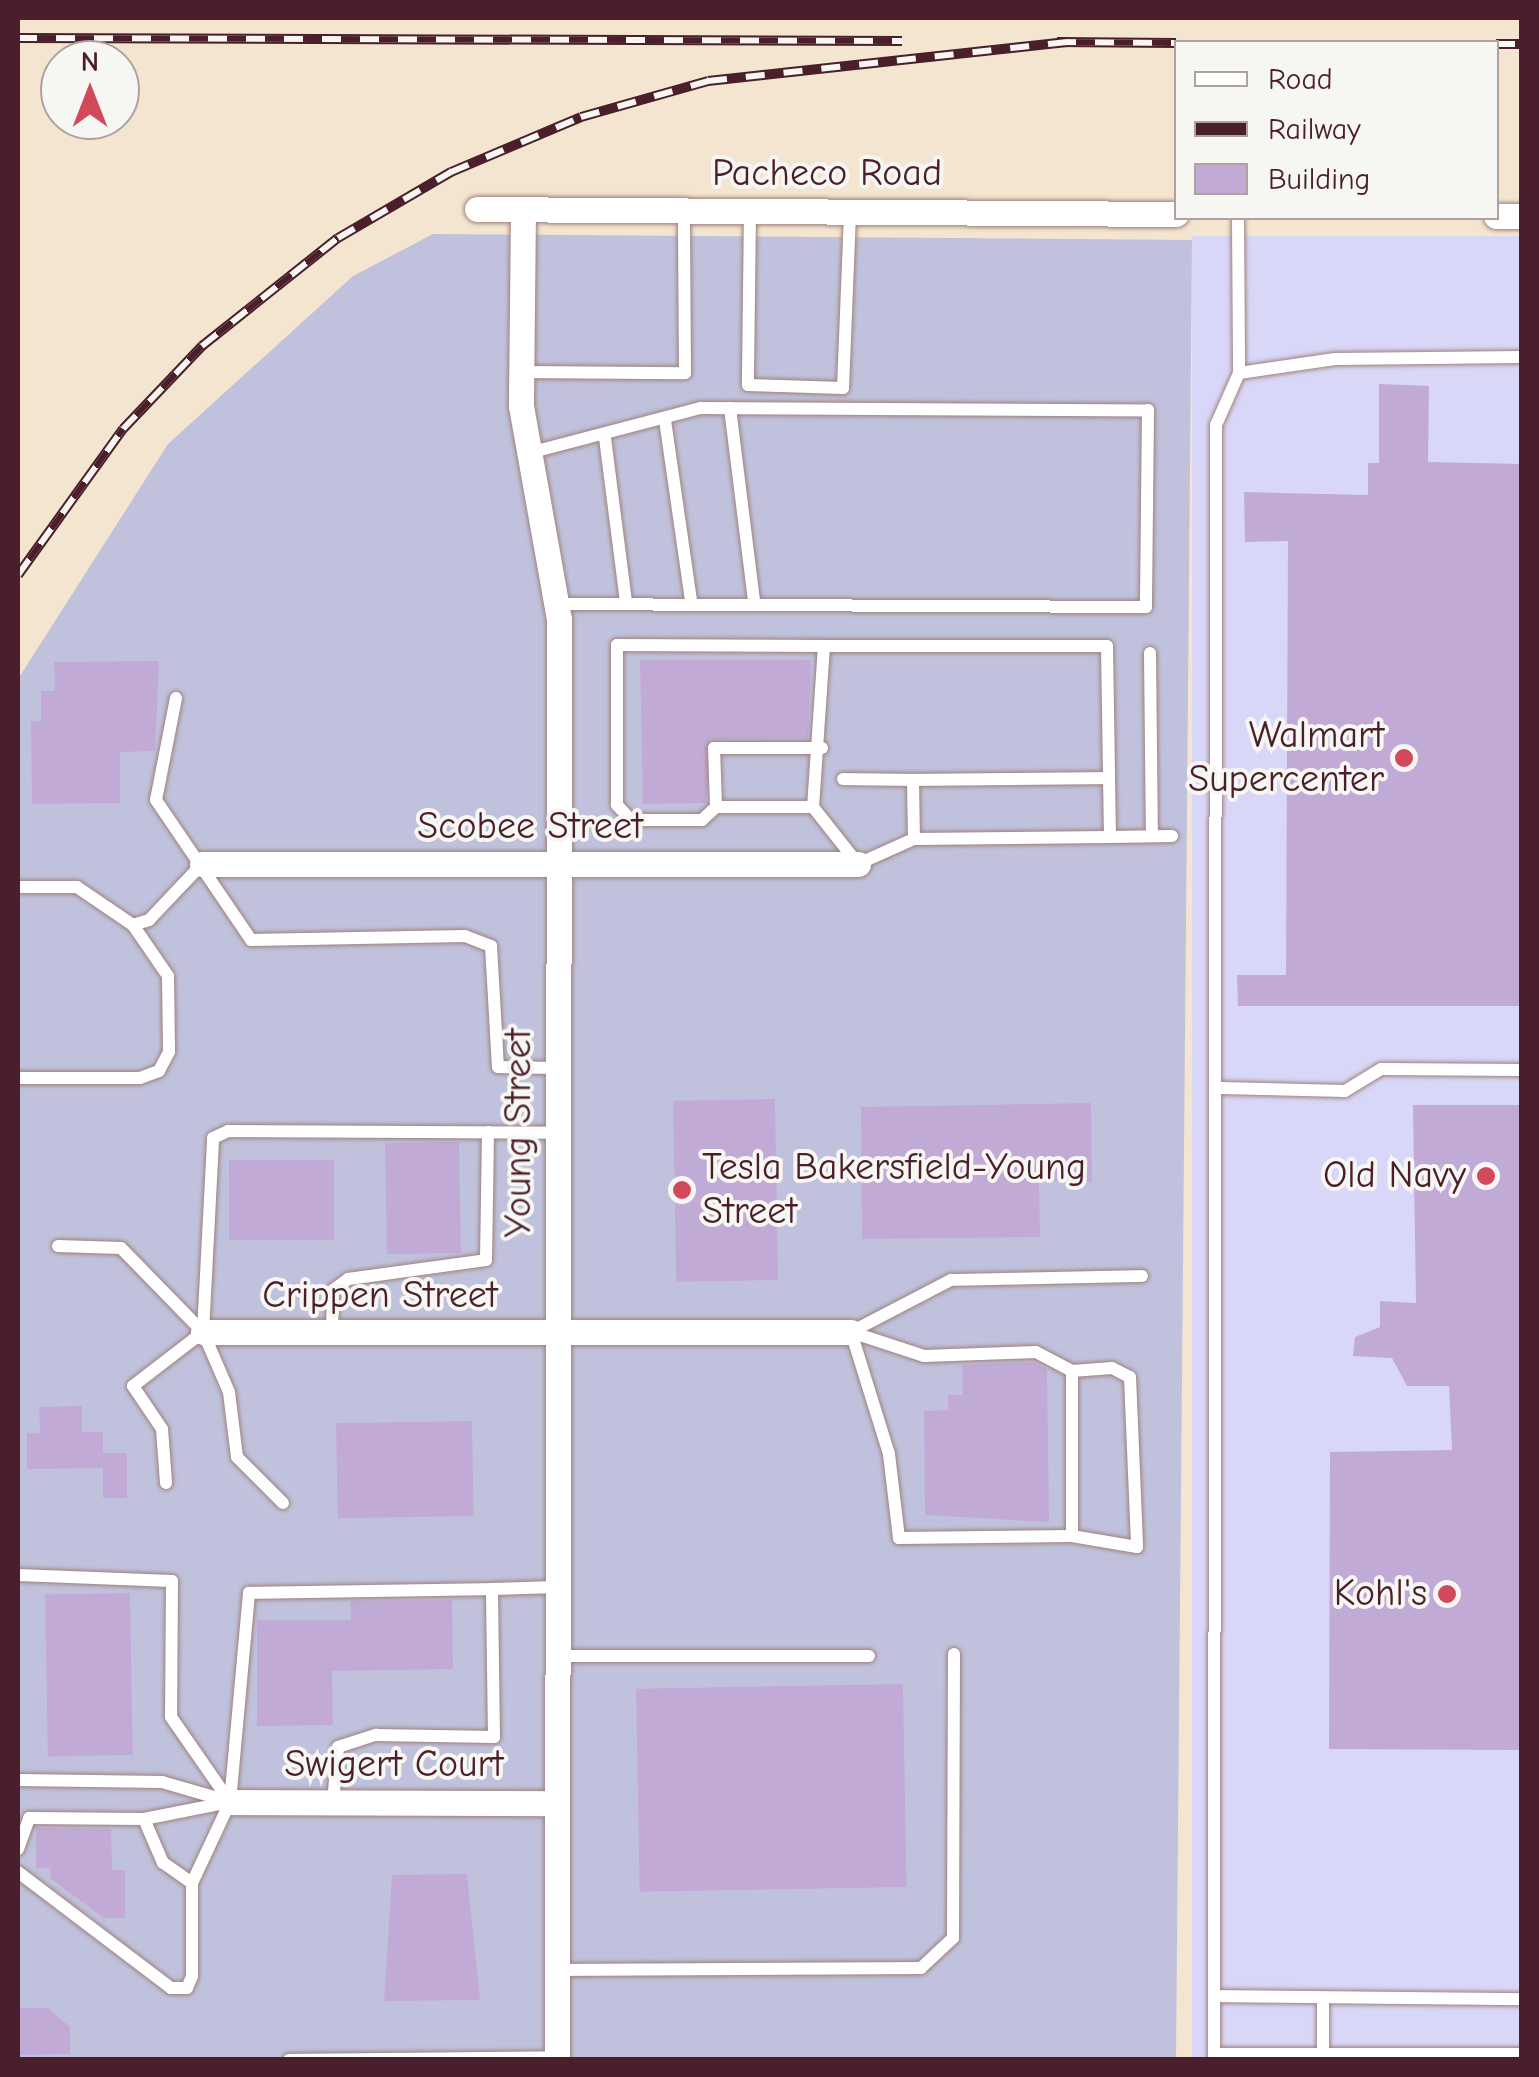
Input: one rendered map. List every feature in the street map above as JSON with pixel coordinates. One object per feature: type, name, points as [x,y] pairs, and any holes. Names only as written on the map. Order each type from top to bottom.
[{"type":"street","name":"Pacheco Road","points":[[477,209],[1174,214]]},
{"type":"street","name":"Young Street","points":[[523,210],[522,372],[529,453],[556,604],[557,2058]]},
{"type":"street","name":"Scobee Street","points":[[202,864],[858,864]]},
{"type":"street","name":"Crippen Street","points":[[204,1332],[851,1332]]},
{"type":"street","name":"Swigert Court","points":[[230,1802],[557,1803]]},
{"type":"lane","points":[[522,372],[685,372],[684,211]]},
{"type":"lane","points":[[750,211],[748,385],[843,388],[850,212]]},
{"type":"lane","points":[[1238,220],[1240,373],[1216,425],[1221,1088],[1214,2057],[1522,2054]]},
{"type":"lane","points":[[1240,373],[1335,359],[1522,357]]},
{"type":"lane","points":[[529,453],[730,408],[1148,410],[1146,606],[754,600],[556,604]]},
{"type":"lane","points":[[730,408],[754,600]]},
{"type":"lane","points":[[666,420],[691,601]]},
{"type":"lane","points":[[605,438],[626,602]]},
{"type":"lane","points":[[813,806],[716,806],[702,820],[631,820],[618,805],[616,645],[1107,646],[1110,837]]},
{"type":"lane","points":[[824,646],[822,748],[813,806],[858,864],[914,838],[1172,836]]},
{"type":"lane","points":[[1150,653],[1152,836]]},
{"type":"lane","points":[[176,698],[156,800],[251,940],[465,936],[491,946],[498,1067],[556,1068]]},
{"type":"lane","points":[[716,806],[714,748],[822,748]]},
{"type":"lane","points":[[843,779],[1109,778]]},
{"type":"lane","points":[[913,780],[914,838]]},
{"type":"lane","points":[[133,924],[150,920],[202,864]]},
{"type":"lane","points":[[18,887],[76,887],[133,924],[168,976],[170,1052],[160,1072],[18,1078]]},
{"type":"lane","points":[[1221,1088],[1345,1091],[1381,1069],[1522,1070]]},
{"type":"lane","points":[[204,1332],[213,1138],[228,1131],[402,1129],[556,1134]]},
{"type":"lane","points":[[332,1333],[333,1290],[348,1278],[486,1260],[488,1132]]},
{"type":"lane","points":[[58,1246],[121,1248],[204,1332],[229,1392],[237,1457],[283,1503]]},
{"type":"lane","points":[[851,1332],[950,1280],[1142,1276]]},
{"type":"lane","points":[[166,1483],[162,1428],[133,1386],[204,1332]]},
{"type":"lane","points":[[851,1332],[924,1356],[1036,1352],[1072,1371],[1112,1368],[1130,1377],[1137,1547],[1072,1536],[899,1538],[889,1454],[851,1332]]},
{"type":"lane","points":[[1072,1371],[1072,1536]]},
{"type":"lane","points":[[18,1575],[172,1580],[172,1717],[230,1802]]},
{"type":"lane","points":[[18,1872],[170,1988],[187,1988],[192,1976],[192,1882],[230,1802],[248,1593],[557,1588]]},
{"type":"lane","points":[[333,1802],[338,1747],[376,1735],[494,1737],[492,1589]]},
{"type":"lane","points":[[556,1970],[921,1968],[953,1938],[954,1654]]},
{"type":"lane","points":[[557,1656],[870,1656]]},
{"type":"lane","points":[[18,1780],[162,1782],[230,1802]]},
{"type":"lane","points":[[18,1848],[29,1818],[144,1819],[230,1802]]},
{"type":"lane","points":[[144,1819],[163,1862],[192,1882]]},
{"type":"lane","points":[[1214,1996],[1522,2000]]},
{"type":"lane","points":[[1323,1998],[1323,2054]]},
{"type":"lane","points":[[289,2060],[557,2058]]},
{"type":"shaded area","points":[[433,234],[1192,240],[1176,2059],[18,2059],[18,679],[168,444],[353,276]]},
{"type":"shaded area","points":[[1192,236],[1521,236],[1521,2059],[1192,2059]]},
{"type":"building","name":"Walmart Supercenter","points":[[1379,384],[1429,386],[1428,462],[1522,464],[1522,1006],[1238,1006],[1237,975],[1286,975],[1288,541],[1245,542],[1244,492],[1368,495],[1368,463],[1379,463]]},
{"type":"building","points":[[640,660],[811,660],[808,738],[710,739],[706,803],[643,804]]},
{"type":"building","points":[[159,661],[155,751],[120,752],[120,803],[32,804],[31,721],[41,721],[41,691],[55,691],[54,662]]},
{"type":"building","points":[[775,1099],[778,1280],[676,1282],[673,1101]]},
{"type":"building","points":[[1091,1103],[1092,1182],[1039,1181],[1040,1237],[862,1239],[861,1107]]},
{"type":"building","points":[[1413,1105],[1522,1105],[1522,1750],[1329,1749],[1330,1452],[1452,1450],[1449,1386],[1407,1386],[1392,1358],[1353,1356],[1355,1337],[1380,1327],[1380,1301],[1416,1303]]},
{"type":"building","points":[[459,1142],[461,1253],[387,1254],[385,1143]]},
{"type":"building","points":[[229,1160],[334,1160],[334,1240],[229,1240]]},
{"type":"building","points":[[1034,1362],[1047,1369],[1049,1522],[925,1515],[924,1411],[948,1410],[948,1395],[963,1395],[962,1365]]},
{"type":"building","points":[[82,1406],[82,1432],[103,1432],[103,1468],[27,1469],[27,1433],[40,1433],[39,1407]]},
{"type":"building","points":[[472,1421],[474,1516],[338,1518],[336,1423]]},
{"type":"building","points":[[103,1453],[127,1453],[127,1498],[103,1498]]},
{"type":"building","points":[[130,1593],[133,1755],[48,1756],[45,1594]]},
{"type":"building","points":[[452,1600],[453,1669],[332,1671],[333,1725],[257,1726],[257,1620],[351,1620],[350,1601]]},
{"type":"building","points":[[903,1684],[907,1887],[640,1892],[636,1689]]},
{"type":"building","points":[[36,1828],[111,1829],[112,1870],[125,1870],[125,1918],[104,1918],[51,1879],[50,1868],[36,1868]]},
{"type":"building","points":[[467,1874],[480,2000],[384,2001],[392,1875]]},
{"type":"building","points":[[18,2008],[48,2008],[70,2027],[70,2054],[18,2055]]},
{"type":"railway","points":[[18,38],[902,41]]},
{"type":"railway","points":[[1057,42],[1174,43]]},
{"type":"railway","points":[[18,575],[123,429],[202,346],[338,238],[451,172],[581,117],[708,81],[1067,42]]},
{"type":"railway","points":[[1499,44],[1522,44]]},
{"type":"place","name":"Walmart Supercenter","points":[[1404,758]]},
{"type":"place","name":"Old Navy","points":[[1486,1176]]},
{"type":"place","name":"Tesla Bakersfield-Young Street","points":[[682,1190]]},
{"type":"place","name":"Kohl's","points":[[1447,1594]]}]
